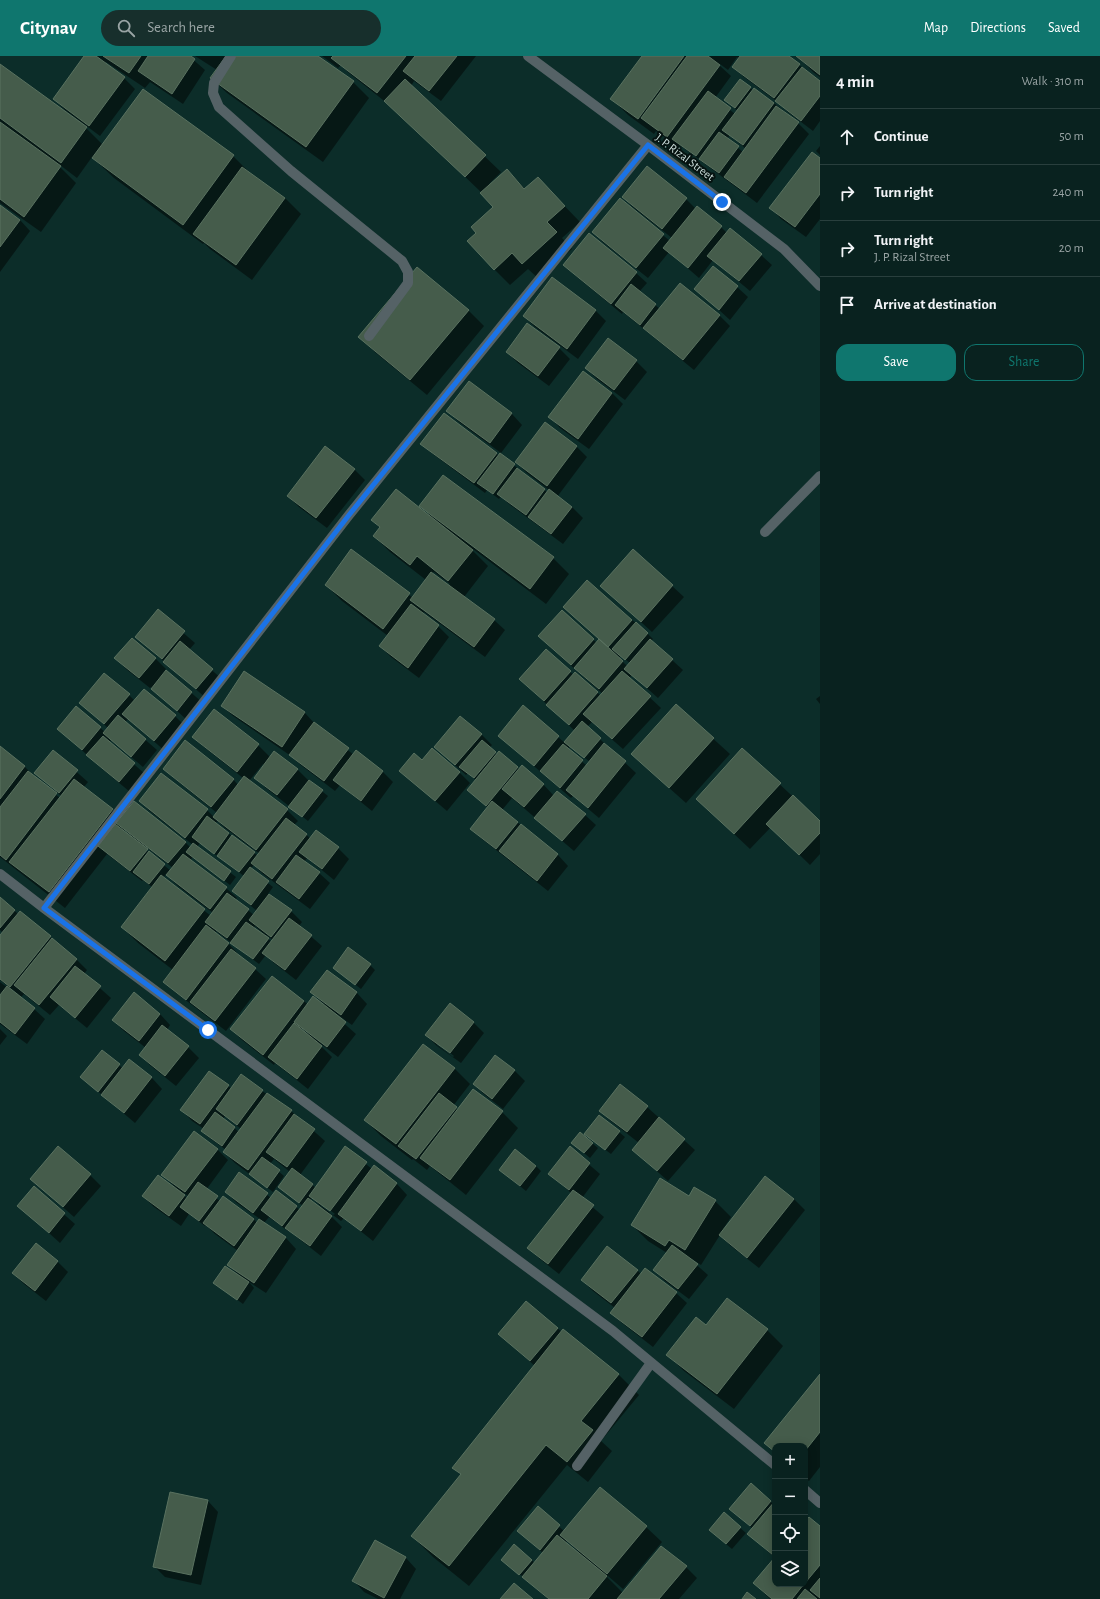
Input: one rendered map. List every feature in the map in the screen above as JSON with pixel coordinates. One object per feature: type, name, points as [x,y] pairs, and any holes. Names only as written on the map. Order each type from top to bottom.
[{"type":"street","points":[[232,56],[214,83],[213,93],[219,108],[291,171],[402,261],[408,272],[408,283],[369,336]]},
{"type":"street","name":"J. P. Rizal Street","points":[[528,56],[784,248],[820,286]]},
{"type":"street","points":[[44,908],[354,509],[648,145]]},
{"type":"street","points":[[766,532],[820,476]]},
{"type":"street","points":[[0,874],[613,1331],[772,1463]]},
{"type":"street","points":[[577,1466],[652,1363]]},
{"type":"street","points":[[808,1493],[820,1503]]},
{"type":"building","points":[[84,56],[96,56],[125,77],[89,126],[53,99]]},
{"type":"building","points":[[103,56],[141,56],[129,73]]},
{"type":"building","points":[[148,56],[191,56],[195,59],[172,94],[138,71]]},
{"type":"building","points":[[226,56],[318,56],[354,81],[306,147],[210,78]]},
{"type":"building","points":[[333,56],[406,56],[377,93],[331,58]]},
{"type":"building","points":[[415,56],[457,56],[429,91],[403,71]]},
{"type":"building","points":[[642,56],[684,56],[638,119],[610,99]]},
{"type":"building","points":[[687,56],[708,56],[720,65],[667,137],[641,118]]},
{"type":"building","points":[[740,56],[789,56],[800,64],[774,98],[732,67]]},
{"type":"building","points":[[796,56],[820,56],[820,75]]},
{"type":"building","points":[[0,64],[87,127],[61,163],[0,118]]},
{"type":"building","points":[[802,67],[820,81],[820,96],[801,121],[775,101]]},
{"type":"building","points":[[405,79],[486,155],[465,177],[384,101]]},
{"type":"building","points":[[740,79],[751,87],[735,108],[724,100]]},
{"type":"building","points":[[754,88],[774,103],[743,145],[722,130]]},
{"type":"building","points":[[143,89],[234,155],[183,225],[92,158]]},
{"type":"building","points":[[708,91],[731,108],[696,156],[672,139]]},
{"type":"building","points":[[776,106],[799,122],[746,193],[724,177]]},
{"type":"building","points":[[0,122],[61,166],[24,217],[0,199]]},
{"type":"building","points":[[719,132],[739,146],[719,173],[699,159]]},
{"type":"building","points":[[812,152],[820,158],[820,194],[795,227],[769,208]]},
{"type":"building","points":[[647,166],[687,198],[662,229],[622,197]]},
{"type":"building","points":[[242,167],[285,198],[236,265],[193,234]]},
{"type":"building","points":[[507,169],[524,189],[538,177],[565,206],[547,222],[557,232],[522,264],[512,253],[494,270],[467,241],[476,233],[471,227],[493,207],[480,193]]},
{"type":"building","points":[[620,198],[664,234],[636,268],[592,232]]},
{"type":"building","points":[[0,205],[20,220],[0,247]]},
{"type":"building","points":[[697,206],[722,226],[688,268],[663,248]]},
{"type":"building","points":[[730,228],[762,254],[739,281],[707,256]]},
{"type":"building","points":[[589,233],[637,272],[611,304],[563,265]]},
{"type":"building","points":[[713,266],[738,286],[719,310],[694,289]]},
{"type":"building","points":[[417,267],[469,310],[410,380],[358,337]]},
{"type":"building","points":[[552,277],[596,310],[567,349],[523,316]]},
{"type":"building","points":[[680,283],[720,315],[683,360],[643,328]]},
{"type":"building","points":[[631,284],[656,304],[640,325],[615,305]]},
{"type":"building","points":[[527,323],[560,347],[538,376],[506,352]]},
{"type":"building","points":[[608,338],[637,360],[614,390],[585,368]]},
{"type":"building","points":[[583,371],[612,393],[578,439],[548,417]]},
{"type":"building","points":[[469,381],[512,413],[490,443],[446,411]]},
{"type":"building","points":[[444,413],[497,453],[474,483],[420,444]]},
{"type":"building","points":[[545,422],[577,446],[547,486],[515,462]]},
{"type":"building","points":[[325,446],[355,469],[316,518],[287,496]]},
{"type":"building","points":[[500,453],[515,464],[493,494],[477,483]]},
{"type":"building","points":[[517,468],[545,489],[526,515],[497,494]]},
{"type":"building","points":[[443,475],[554,557],[530,589],[419,506]]},
{"type":"building","points":[[396,489],[473,550],[448,581],[417,556],[410,565],[373,536],[380,527],[371,520]]},
{"type":"building","points":[[549,489],[572,507],[551,534],[528,517]]},
{"type":"building","points":[[351,549],[410,593],[383,629],[325,585]]},
{"type":"building","points":[[633,549],[673,585],[641,622],[600,586]]},
{"type":"building","points":[[431,572],[495,619],[474,647],[410,600]]},
{"type":"building","points":[[587,580],[632,620],[608,647],[563,607]]},
{"type":"building","points":[[411,604],[439,625],[408,668],[379,646]]},
{"type":"building","points":[[158,609],[185,631],[162,659],[135,637]]},
{"type":"building","points":[[562,610],[594,639],[571,665],[538,636]]},
{"type":"building","points":[[636,622],[648,633],[625,660],[612,649]]},
{"type":"building","points":[[132,638],[156,658],[139,678],[114,658]]},
{"type":"building","points":[[599,639],[623,661],[599,689],[574,668]]},
{"type":"building","points":[[650,639],[673,659],[647,688],[624,669]]},
{"type":"building","points":[[180,641],[213,669],[196,689],[163,662]]},
{"type":"building","points":[[546,649],[571,671],[544,701],[519,679]]},
{"type":"building","points":[[166,670],[192,692],[177,711],[151,689]]},
{"type":"building","points":[[244,671],[305,712],[282,747],[221,706]]},
{"type":"building","points":[[622,671],[651,696],[612,739],[583,714]]},
{"type":"building","points":[[575,672],[598,692],[569,725],[546,705]]},
{"type":"building","points":[[104,673],[130,694],[104,724],[79,703]]},
{"type":"building","points":[[144,689],[176,715],[154,741],[122,714]]},
{"type":"building","points":[[676,704],[714,738],[669,788],[631,754]]},
{"type":"building","points":[[523,705],[559,736],[534,766],[498,736]]},
{"type":"building","points":[[76,706],[101,727],[82,750],[57,729]]},
{"type":"building","points":[[214,709],[259,744],[237,772],[192,737]]},
{"type":"building","points":[[118,715],[146,739],[131,757],[103,733]]},
{"type":"building","points":[[460,716],[482,734],[455,765],[434,747]]},
{"type":"building","points":[[582,721],[601,738],[584,758],[564,742]]},
{"type":"building","points":[[314,722],[349,748],[324,781],[289,755]]},
{"type":"building","points":[[103,736],[135,763],[119,782],[86,755]]},
{"type":"building","points":[[185,740],[234,779],[211,807],[163,769]]},
{"type":"building","points":[[482,740],[496,752],[474,778],[459,767]]},
{"type":"building","points":[[604,743],[626,761],[588,808],[566,790]]},
{"type":"building","points":[[563,744],[583,760],[560,788],[540,771]]},
{"type":"building","points":[[0,746],[25,766],[0,799]]},
{"type":"building","points":[[432,748],[460,772],[435,801],[399,771],[414,753],[422,760]]},
{"type":"building","points":[[742,748],[781,783],[734,834],[696,799]]},
{"type":"building","points":[[53,750],[78,770],[59,793],[34,773]]},
{"type":"building","points":[[356,750],[383,771],[361,801],[333,780]]},
{"type":"building","points":[[274,751],[298,769],[277,795],[254,778]]},
{"type":"building","points":[[499,751],[518,767],[486,806],[467,790]]},
{"type":"building","points":[[522,765],[544,784],[524,807],[502,789]]},
{"type":"building","points":[[28,771],[57,793],[6,860],[0,855],[0,807]]},
{"type":"building","points":[[161,773],[208,809],[185,838],[139,801]]},
{"type":"building","points":[[244,776],[288,809],[256,850],[213,817]]},
{"type":"building","points":[[74,779],[113,809],[49,892],[9,862]]},
{"type":"building","points":[[309,780],[323,790],[302,817],[288,807]]},
{"type":"building","points":[[557,791],[586,814],[562,841],[534,818]]},
{"type":"building","points":[[793,795],[820,821],[820,833],[799,855],[766,824]]},
{"type":"building","points":[[134,801],[186,842],[168,863],[116,823]]},
{"type":"building","points":[[492,801],[518,822],[496,849],[470,829]]},
{"type":"building","points":[[207,816],[229,833],[214,854],[192,837]]},
{"type":"building","points":[[286,818],[307,834],[272,879],[251,863]]},
{"type":"building","points":[[115,824],[148,849],[130,871],[98,846]]},
{"type":"building","points":[[521,824],[558,854],[537,881],[499,851]]},
{"type":"building","points":[[316,830],[339,847],[322,869],[299,852]]},
{"type":"building","points":[[232,835],[255,852],[239,872],[217,856]]},
{"type":"building","points":[[193,843],[231,871],[224,881],[186,852]]},
{"type":"building","points":[[149,851],[165,864],[149,884],[133,872]]},
{"type":"building","points":[[183,854],[227,887],[210,909],[166,875]]},
{"type":"building","points":[[296,855],[320,872],[299,899],[276,882]]},
{"type":"building","points":[[250,867],[269,881],[251,905],[232,891]]},
{"type":"building","points":[[161,875],[205,909],[165,961],[121,927]]},
{"type":"building","points":[[227,893],[249,909],[227,938],[205,922]]},
{"type":"building","points":[[269,894],[292,910],[271,937],[249,920]]},
{"type":"building","points":[[0,897],[15,910],[0,928]]},
{"type":"building","points":[[20,911],[51,936],[10,987],[0,979],[0,935]]},
{"type":"building","points":[[289,918],[312,935],[285,970],[262,953]]},
{"type":"building","points":[[246,922],[269,938],[253,959],[230,943]]},
{"type":"building","points":[[206,925],[229,943],[186,1000],[163,982]]},
{"type":"building","points":[[52,938],[77,959],[39,1005],[14,985]]},
{"type":"building","points":[[348,947],[371,964],[355,985],[333,968]]},
{"type":"building","points":[[231,949],[256,968],[215,1021],[190,1002]]},
{"type":"building","points":[[75,966],[101,986],[75,1018],[50,997]]},
{"type":"building","points":[[327,970],[357,992],[341,1015],[310,992]]},
{"type":"building","points":[[272,976],[304,1001],[263,1055],[230,1029]]},
{"type":"building","points":[[7,986],[35,1008],[15,1034],[0,1022],[0,995]]},
{"type":"building","points":[[134,992],[160,1014],[139,1041],[112,1020]]},
{"type":"building","points":[[313,996],[346,1022],[327,1047],[294,1022]]},
{"type":"building","points":[[450,1003],[474,1022],[450,1053],[425,1035]]},
{"type":"building","points":[[294,1023],[322,1046],[297,1079],[268,1057]]},
{"type":"building","points":[[162,1025],[189,1046],[165,1076],[139,1055]]},
{"type":"building","points":[[423,1044],[455,1068],[396,1144],[364,1120]]},
{"type":"building","points":[[102,1050],[120,1064],[98,1092],[80,1077]]},
{"type":"building","points":[[495,1055],[515,1070],[492,1099],[473,1084]]},
{"type":"building","points":[[129,1059],[152,1077],[124,1113],[101,1095]]},
{"type":"building","points":[[209,1071],[229,1085],[200,1124],[180,1110]]},
{"type":"building","points":[[241,1074],[263,1090],[237,1125],[216,1109]]},
{"type":"building","points":[[620,1084],[648,1106],[627,1132],[599,1111]]},
{"type":"building","points":[[473,1089],[503,1111],[450,1180],[420,1158]]},
{"type":"building","points":[[267,1093],[292,1110],[248,1170],[223,1152]]},
{"type":"building","points":[[439,1093],[457,1107],[416,1159],[398,1146]]},
{"type":"building","points":[[215,1112],[235,1127],[222,1146],[201,1131]]},
{"type":"building","points":[[294,1114],[315,1129],[287,1167],[266,1152]]},
{"type":"building","points":[[599,1115],[620,1131],[605,1150],[584,1134]]},
{"type":"building","points":[[659,1117],[685,1139],[657,1171],[632,1150]]},
{"type":"building","points":[[194,1131],[218,1149],[185,1192],[161,1175]]},
{"type":"building","points":[[580,1132],[593,1143],[584,1153],[571,1143]]},
{"type":"building","points":[[58,1146],[91,1174],[63,1207],[30,1179]]},
{"type":"building","points":[[345,1146],[367,1162],[330,1211],[309,1196]]},
{"type":"building","points":[[570,1146],[590,1163],[569,1190],[548,1174]]},
{"type":"building","points":[[515,1149],[536,1166],[520,1186],[499,1170]]},
{"type":"building","points":[[262,1157],[280,1170],[267,1188],[249,1174]]},
{"type":"building","points":[[374,1165],[397,1183],[361,1231],[338,1214]]},
{"type":"building","points":[[292,1168],[313,1184],[299,1203],[278,1187]]},
{"type":"building","points":[[239,1172],[268,1193],[253,1213],[225,1192]]},
{"type":"building","points":[[158,1175],[185,1195],[169,1216],[142,1196]]},
{"type":"building","points":[[765,1176],[794,1199],[747,1258],[719,1235]]},
{"type":"building","points":[[660,1178],[689,1196],[694,1187],[716,1200],[685,1250],[669,1240],[665,1246],[631,1225]]},
{"type":"building","points":[[198,1182],[218,1196],[199,1221],[180,1207]]},
{"type":"building","points":[[34,1186],[65,1213],[49,1233],[17,1206]]},
{"type":"building","points":[[276,1190],[297,1206],[282,1226],[261,1210]]},
{"type":"building","points":[[573,1190],[594,1205],[548,1264],[527,1248]]},
{"type":"building","points":[[223,1196],[254,1219],[234,1246],[203,1223]]},
{"type":"building","points":[[308,1198],[332,1216],[310,1246],[285,1228]]},
{"type":"building","points":[[259,1219],[286,1237],[254,1283],[227,1265]]},
{"type":"building","points":[[36,1243],[58,1261],[35,1291],[12,1273]]},
{"type":"building","points":[[672,1245],[698,1264],[678,1289],[653,1270]]},
{"type":"building","points":[[607,1246],[638,1270],[611,1303],[581,1280]]},
{"type":"building","points":[[225,1266],[249,1282],[237,1300],[213,1283]]},
{"type":"building","points":[[645,1268],[677,1292],[642,1337],[610,1313]]},
{"type":"building","points":[[727,1298],[768,1329],[717,1394],[666,1355],[696,1317],[706,1325]]},
{"type":"building","points":[[526,1301],[558,1328],[530,1361],[498,1334]]},
{"type":"building","points":[[563,1329],[619,1374],[581,1421],[593,1430],[567,1462],[546,1445],[449,1566],[411,1536],[461,1474],[452,1468]]},
{"type":"building","points":[[820,1374],[820,1432],[808,1447],[808,1443],[772,1443],[772,1450],[764,1443]]},
{"type":"building","points":[[751,1483],[771,1501],[750,1526],[729,1509]]},
{"type":"building","points":[[600,1487],[647,1526],[607,1574],[560,1535]]},
{"type":"building","points":[[170,1492],[208,1500],[191,1575],[153,1567]]},
{"type":"building","points":[[772,1505],[772,1554],[747,1534]]},
{"type":"building","points":[[538,1506],[560,1525],[540,1550],[517,1531]]},
{"type":"building","points":[[724,1512],[741,1527],[726,1544],[709,1530]]},
{"type":"building","points":[[809,1517],[820,1526],[820,1565],[808,1579],[808,1551]]},
{"type":"building","points":[[557,1535],[607,1576],[588,1599],[549,1599],[522,1577]]},
{"type":"building","points":[[375,1540],[406,1557],[384,1598],[352,1581]]},
{"type":"building","points":[[514,1544],[532,1560],[519,1575],[501,1560]]},
{"type":"building","points":[[661,1546],[687,1566],[659,1599],[617,1599]]},
{"type":"building","points":[[772,1561],[772,1587],[802,1587],[792,1599],[772,1599],[753,1583]]},
{"type":"building","points":[[820,1578],[820,1598],[810,1590]]},
{"type":"building","points":[[514,1583],[533,1599],[500,1599]]},
{"type":"building","points":[[805,1589],[817,1599],[797,1599]]},
{"type":"building","points":[[747,1592],[756,1599],[742,1599]]},
{"type":"route","points":[[208,1030],[44,908],[349,515],[648,145],[722,202]]}]
